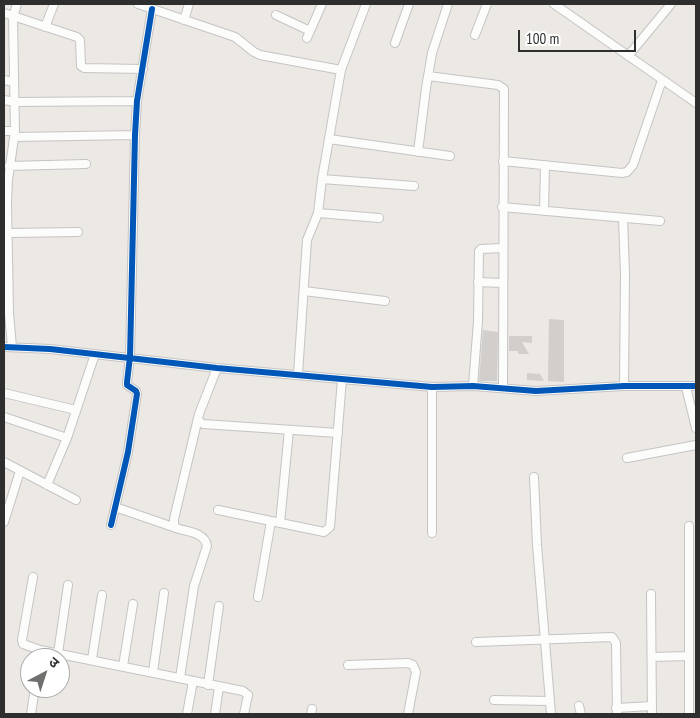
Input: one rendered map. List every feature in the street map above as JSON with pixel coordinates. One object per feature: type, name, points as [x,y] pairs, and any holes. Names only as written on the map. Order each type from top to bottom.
[{"type":"street","points":[[17,4],[13,16],[15,134],[6,180],[8,347],[130,357],[217,368],[432,387],[473,386],[536,391],[624,386],[696,386]]},
{"type":"street","points":[[45,27],[54,4]]},
{"type":"street","points":[[138,4],[236,37],[260,55],[341,70]]},
{"type":"street","points":[[184,20],[189,4]]},
{"type":"street","points":[[276,15],[309,35],[322,4]]},
{"type":"street","points":[[298,374],[307,240],[318,213],[341,70],[366,4]]},
{"type":"street","points":[[395,43],[409,4]]},
{"type":"street","points":[[418,152],[432,53],[448,4]]},
{"type":"street","points":[[475,35],[487,4]]},
{"type":"street","points":[[554,4],[696,103]]},
{"type":"street","points":[[628,56],[671,4]]},
{"type":"street","points":[[111,525],[128,452],[136,394],[136,391],[127,384],[130,357],[135,135],[137,101],[152,9]]},
{"type":"street","points":[[4,13],[77,37],[80,40],[81,66],[84,68],[143,69]]},
{"type":"street","points":[[4,64],[14,64]]},
{"type":"street","points":[[428,76],[501,86],[505,94],[502,207],[503,388]]},
{"type":"street","points":[[4,80],[14,82]]},
{"type":"street","points":[[503,161],[627,172],[633,165],[662,80]]},
{"type":"street","points":[[4,100],[15,102],[137,101]]},
{"type":"street","points":[[4,131],[15,134],[135,135]]},
{"type":"street","points":[[329,138],[450,156]]},
{"type":"street","points":[[9,166],[86,164]]},
{"type":"street","points":[[544,165],[544,211]]},
{"type":"street","points":[[322,179],[414,186]]},
{"type":"street","points":[[502,207],[660,221]]},
{"type":"street","points":[[318,213],[379,218]]},
{"type":"street","points":[[623,218],[625,274],[624,386]]},
{"type":"street","points":[[8,233],[78,232]]},
{"type":"street","points":[[473,386],[479,250],[502,248]]},
{"type":"street","points":[[478,282],[502,283]]},
{"type":"street","points":[[304,291],[385,300]]},
{"type":"street","points":[[47,485],[67,438],[95,354]]},
{"type":"street","points":[[176,528],[174,519],[198,420],[217,368]]},
{"type":"street","points":[[218,510],[324,532],[330,527],[342,379]]},
{"type":"street","points":[[432,387],[432,533]]},
{"type":"street","points":[[686,387],[696,428]]},
{"type":"street","points":[[4,393],[76,410]]},
{"type":"street","points":[[4,417],[67,438]]},
{"type":"street","points":[[198,420],[203,424],[338,433]]},
{"type":"street","points":[[280,522],[288,430]]},
{"type":"street","points":[[627,458],[696,445]]},
{"type":"street","points":[[4,462],[76,500]]},
{"type":"street","points":[[4,522],[20,471]]},
{"type":"street","points":[[534,477],[544,638],[551,714]]},
{"type":"street","points":[[115,507],[203,536],[206,540],[206,546],[194,586],[180,678]]},
{"type":"street","points":[[258,597],[271,520]]},
{"type":"street","points":[[689,526],[693,627],[689,656],[689,714]]},
{"type":"street","points":[[30,648],[23,644],[22,640],[34,577]]},
{"type":"street","points":[[59,648],[68,585]]},
{"type":"street","points":[[153,672],[164,593]]},
{"type":"street","points":[[476,642],[612,637],[615,640],[617,711],[652,710],[651,594]]},
{"type":"street","points":[[92,659],[102,595]]},
{"type":"street","points":[[123,666],[133,604]]},
{"type":"street","points":[[208,684],[219,606]]},
{"type":"street","points":[[70,655],[247,693],[248,698],[244,714]]},
{"type":"street","points":[[652,657],[689,656]]},
{"type":"street","points":[[348,665],[408,663],[413,665],[416,672],[408,714]]},
{"type":"street","points":[[187,714],[192,681]]},
{"type":"street","points":[[215,714],[220,687]]},
{"type":"street","points":[[30,714],[33,698]]},
{"type":"street","points":[[494,700],[549,700]]},
{"type":"street","points":[[579,706],[581,714]]},
{"type":"building","points":[[549,319],[564,320],[564,382],[548,381]]},
{"type":"building","points":[[483,330],[498,332],[497,381],[479,381]]},
{"type":"building","points":[[509,336],[532,336],[532,343],[522,342],[529,354],[518,354],[518,351],[509,351]]},
{"type":"building","points":[[527,373],[540,374],[544,381],[527,380]]},
{"type":"cycle path","points":[[111,525],[128,452],[137,394],[136,391],[127,385],[130,357],[135,135],[137,101],[152,9]]},
{"type":"cycle path","points":[[4,347],[50,349],[217,368],[432,387],[473,386],[536,391],[624,386],[696,386]]}]
